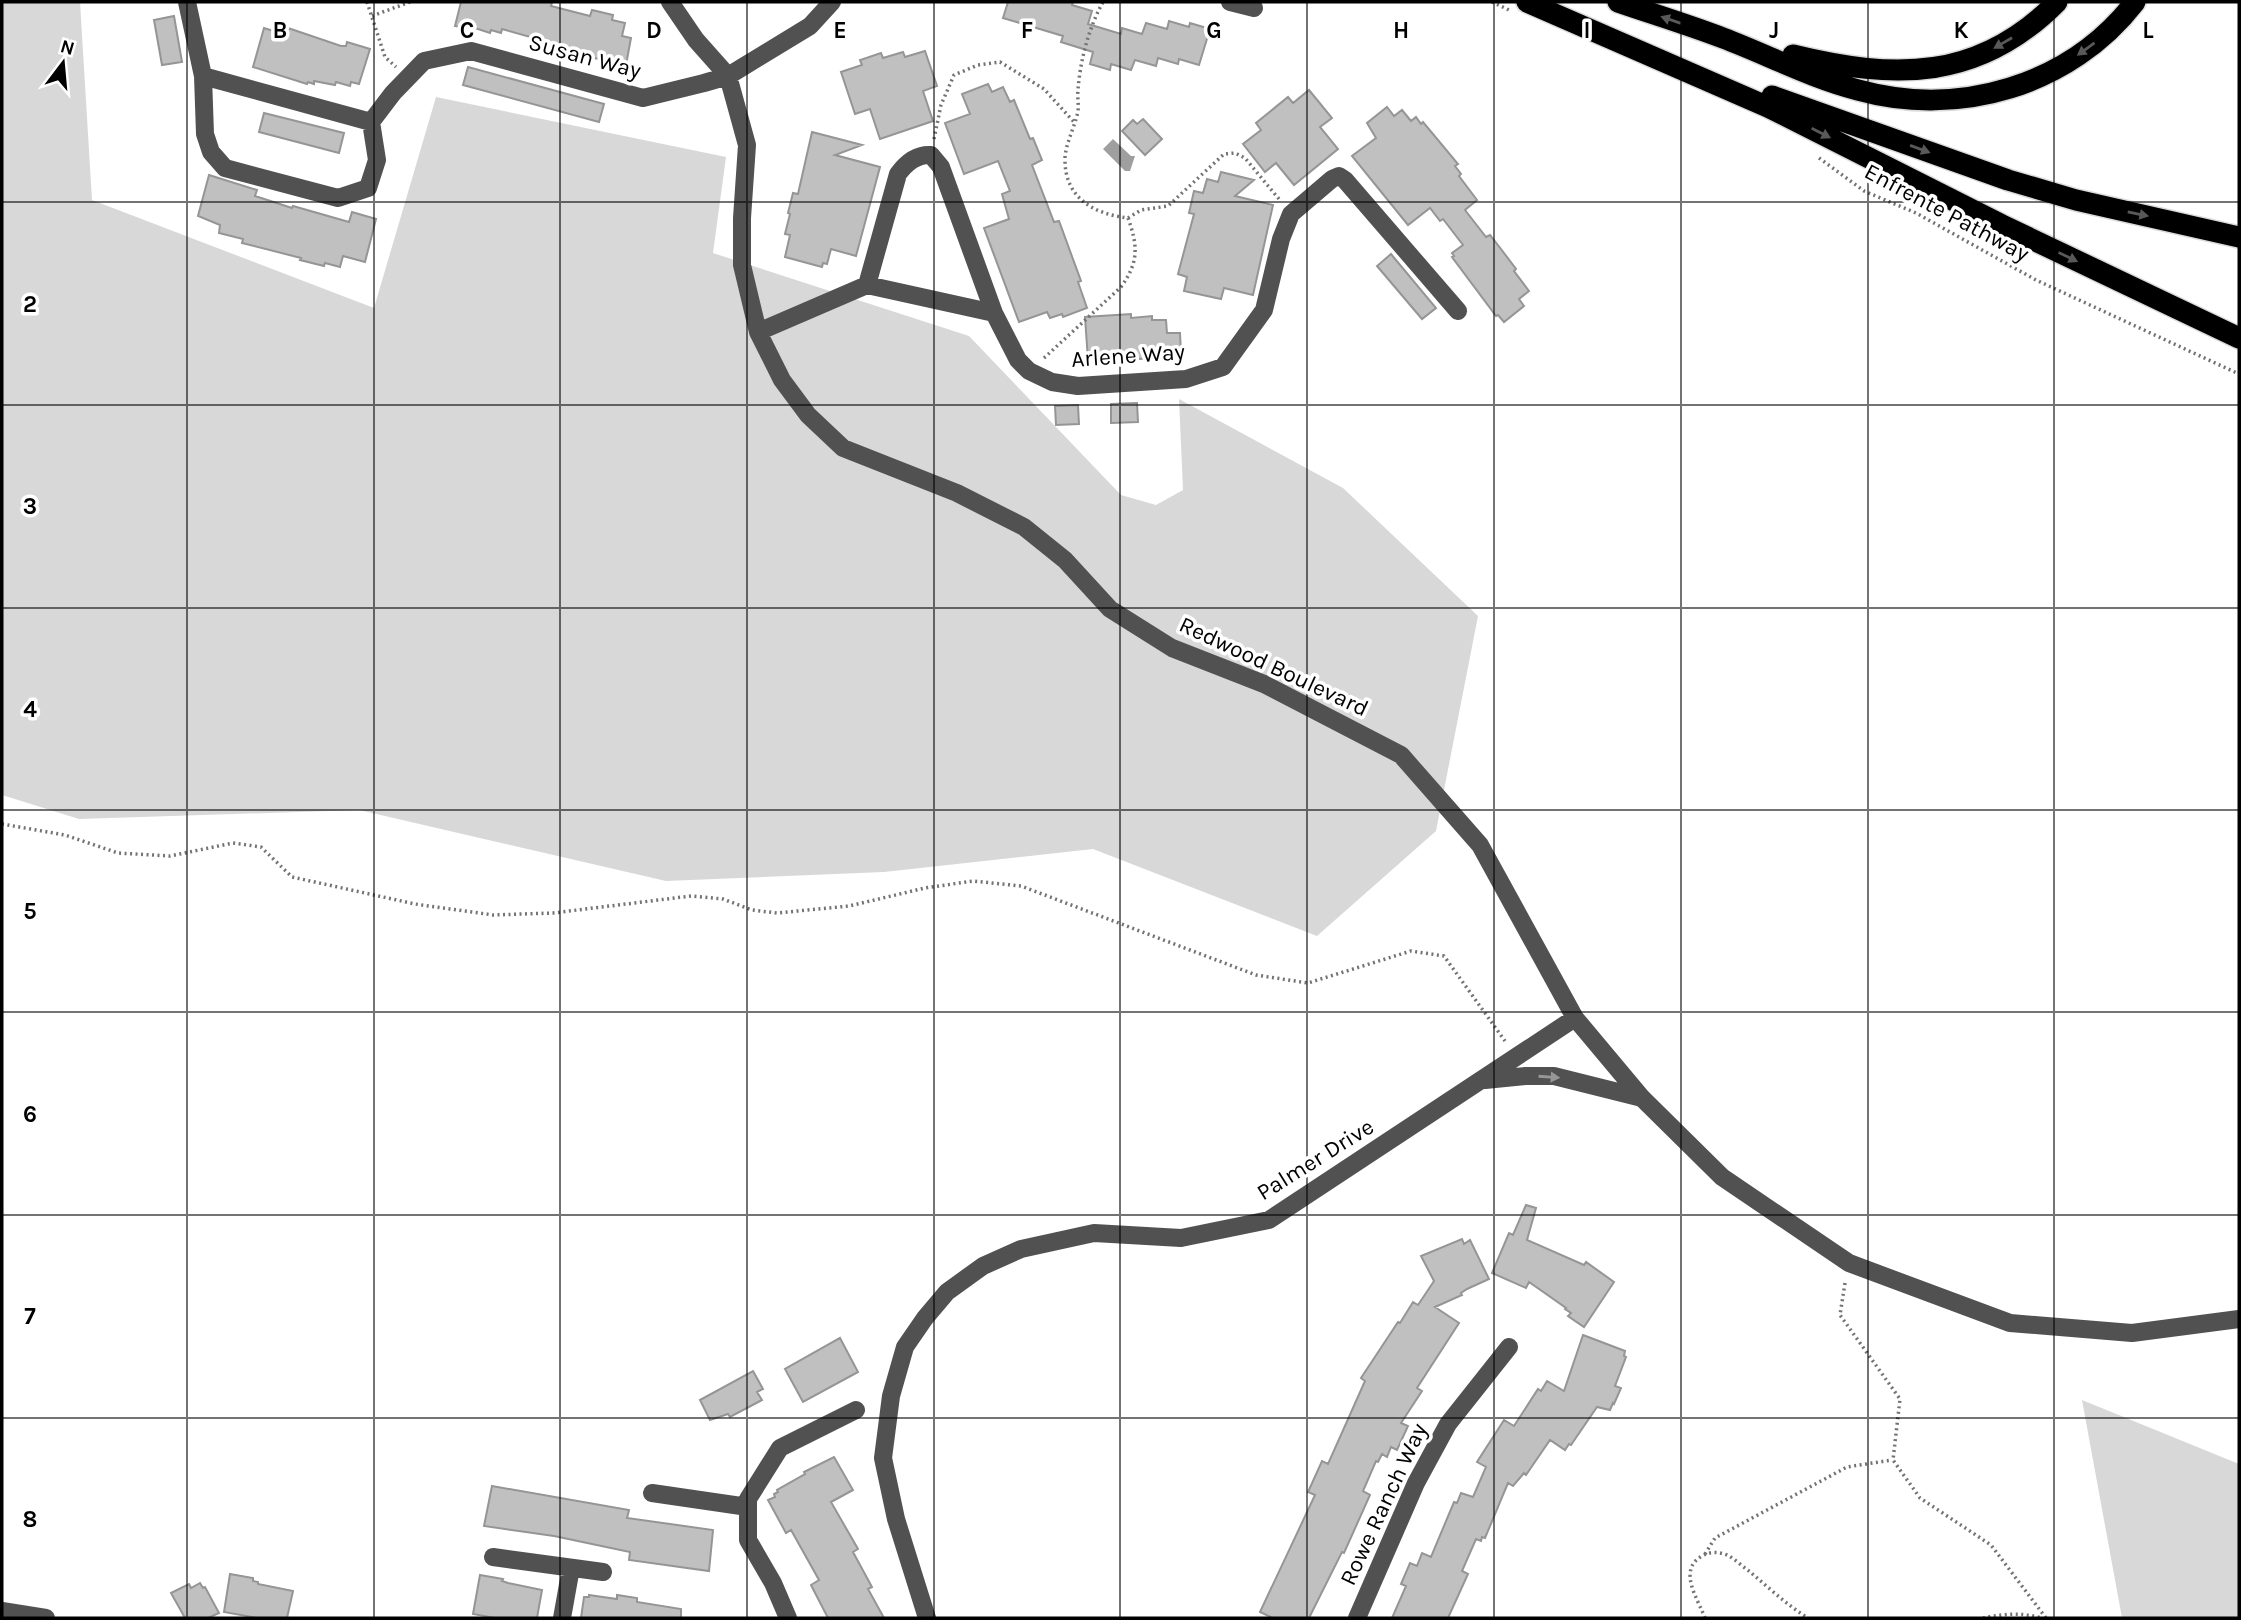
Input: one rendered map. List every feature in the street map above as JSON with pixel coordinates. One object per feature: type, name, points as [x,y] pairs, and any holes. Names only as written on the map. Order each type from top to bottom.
[{"type":"highway","points":[[1618,2],[1724,38],[1812,75],[1856,90],[1899,99],[1945,101],[2007,89],[2048,74],[2099,39],[2135,2]]},
{"type":"highway","points":[[1724,38],[1853,68],[1882,71],[1920,70],[1957,62],[1993,49],[2025,30],[2057,2]]},
{"type":"highway","points":[[1521,7],[2008,180],[2077,200],[2239,237]]},
{"type":"highway","points":[[1603,34],[1791,118],[1970,209],[2239,338]]},
{"type":"street","points":[[187,2],[203,76],[205,134],[211,152],[225,168],[338,198],[368,188],[377,160],[371,122],[203,76]]},
{"type":"street","name":"Redwood Boulevard","points":[[670,2],[696,40],[728,76],[747,145],[742,265],[758,332],[782,380],[808,415],[843,448],[957,493],[1024,527],[1065,560],[1110,609],[1172,648],[1264,684],[1401,755],[1480,845],[1575,1018],[1642,1098],[1723,1177],[1849,1263],[2010,1323],[2132,1333],[2239,1319]]},
{"type":"street","name":"Susan Way","points":[[371,122],[393,93],[424,61],[471,51],[643,98],[728,76],[810,26],[832,2]]},
{"type":"street","points":[[1230,2],[1254,8]]},
{"type":"street","points":[[867,285],[898,174],[906,163],[917,157],[931,155]]},
{"type":"street","name":"Arlene Way","points":[[931,155],[941,167],[994,313],[1018,360],[1030,371],[1052,382],[1078,386],[1186,379],[1223,367],[1264,310],[1281,239],[1291,214],[1339,176],[1458,311]]},
{"type":"street","points":[[758,332],[867,285],[994,313]]},
{"type":"street","name":"Palmer Drive","points":[[927,1618],[896,1519],[883,1458],[891,1396],[905,1347],[947,1292],[983,1266],[1020,1249],[1094,1233],[1181,1238],[1269,1220],[1575,1018]]},
{"type":"street","points":[[1481,1080],[1554,1076],[1642,1098]]},
{"type":"street","name":"Rowe Ranch Way","points":[[1357,1618],[1416,1483],[1448,1424],[1509,1348]]},
{"type":"street","points":[[788,1618],[773,1583],[748,1540],[748,1499],[780,1448],[856,1410]]},
{"type":"street","points":[[652,1493],[748,1507]]},
{"type":"street","points":[[493,1557],[603,1572]]},
{"type":"street","points":[[562,1618],[570,1568]]},
{"type":"street","points":[[2,1611],[46,1618]]},
{"type":"path","points":[[367,2],[385,57],[408,78]]},
{"type":"path","points":[[372,16],[410,2]]},
{"type":"path","points":[[1103,2],[1081,65],[1079,108],[1065,156],[1070,184],[1088,206],[1102,213],[1128,218],[1141,210],[1168,206],[1224,154],[1235,153],[1245,158],[1291,214]]},
{"type":"path","points":[[1492,2],[1521,7]]},
{"type":"path","points":[[931,155],[941,106],[954,75],[978,65],[1000,62],[1044,89],[1074,122]]},
{"type":"path","name":"Enfrente Pathway","points":[[1811,151],[1864,191],[1916,213],[2036,280],[2239,374]]},
{"type":"path","points":[[1048,355],[1121,287],[1129,276],[1135,260],[1136,245],[1128,218]]},
{"type":"path","points":[[2,824],[65,835],[118,853],[170,856],[233,843],[261,847],[292,877],[415,904],[493,915],[552,913],[691,896],[723,898],[752,910],[777,913],[849,906],[925,888],[973,881],[1021,886],[1256,975],[1308,983],[1411,951],[1444,956],[1516,1057]]},
{"type":"path","points":[[1849,1263],[1840,1315],[1900,1399],[1893,1460],[1920,1498],[1991,1545],[2046,1618]]},
{"type":"path","points":[[1705,1618],[1690,1584],[1689,1575],[1692,1565],[1705,1554],[1715,1538],[1847,1467],[1893,1460]]},
{"type":"path","points":[[1705,1554],[1714,1552],[1733,1558],[1808,1618]]},
{"type":"path","points":[[1983,1618],[2011,1614],[2041,1618]]},
{"type":"shaded area","points":[[2,2],[80,2],[92,200],[374,308],[436,97],[726,157],[713,253],[969,336],[1121,495],[1156,505],[1183,490],[1179,399],[1343,488],[1478,616],[1436,831],[1317,936],[1093,849],[884,872],[666,881],[359,810],[79,819],[2,795]]},
{"type":"shaded area","points":[[1113,139],[1131,156],[1135,156],[1130,171],[1125,171],[1103,149]]},
{"type":"shaded area","points":[[2082,1400],[2239,1464],[2239,1618],[2122,1618]]},
{"type":"building","points":[[461,2],[552,2],[551,6],[590,16],[592,10],[613,15],[612,20],[625,23],[622,36],[631,38],[626,65],[548,48],[540,44],[541,40],[502,29],[501,33],[491,30],[490,33],[472,27],[455,26]]},
{"type":"building","points":[[1008,2],[1073,2],[1072,5],[1092,11],[1088,24],[1121,34],[1122,28],[1142,34],[1146,23],[1167,29],[1169,21],[1210,29],[1199,65],[1179,59],[1178,64],[1158,58],[1156,66],[1135,60],[1131,70],[1111,64],[1110,70],[1090,64],[1093,52],[1061,42],[1063,36],[1003,18]]},
{"type":"building","points":[[174,16],[182,62],[162,65],[154,20]]},
{"type":"building","points":[[285,27],[341,46],[346,46],[347,42],[370,49],[359,84],[351,82],[350,86],[336,82],[335,85],[314,81],[314,84],[307,84],[253,67],[264,28],[283,34]]},
{"type":"building","points":[[925,51],[937,86],[923,91],[933,121],[880,139],[870,109],[855,114],[841,72],[862,65],[860,60],[881,53],[883,58],[903,52],[905,57]]},
{"type":"building","points":[[468,67],[604,104],[599,122],[463,85]]},
{"type":"building","points":[[988,84],[992,92],[1003,87],[1010,102],[1014,100],[1030,139],[1033,138],[1042,160],[1032,165],[1054,222],[1059,221],[1081,281],[1078,282],[1087,308],[1063,317],[1062,314],[1050,318],[1047,312],[1019,322],[984,228],[1009,219],[1002,194],[1010,191],[998,161],[964,174],[945,123],[970,114],[962,94]]},
{"type":"building","points":[[1309,90],[1332,118],[1320,127],[1338,149],[1294,185],[1276,163],[1265,172],[1243,144],[1261,130],[1256,123],[1288,97],[1293,103]]},
{"type":"building","points":[[1387,107],[1394,116],[1402,110],[1411,121],[1416,117],[1421,124],[1423,122],[1458,164],[1455,166],[1461,174],[1459,176],[1477,200],[1465,210],[1486,237],[1490,235],[1529,291],[1519,299],[1524,306],[1504,322],[1496,316],[1452,257],[1452,253],[1463,245],[1443,219],[1440,221],[1430,208],[1408,225],[1352,156],[1376,138],[1367,123]]},
{"type":"building","points":[[264,113],[344,133],[339,153],[259,132]]},
{"type":"building","points":[[1143,119],[1162,139],[1145,155],[1122,131],[1133,120],[1137,124]]},
{"type":"building","points":[[812,132],[862,145],[835,155],[880,167],[856,256],[831,249],[827,264],[823,263],[822,267],[785,257],[790,235],[785,234],[790,214],[788,213],[793,193],[798,194]]},
{"type":"building","points":[[1221,172],[1254,180],[1235,196],[1273,205],[1253,295],[1224,288],[1221,299],[1184,291],[1187,277],[1178,274],[1194,214],[1189,213],[1194,191],[1203,193],[1207,179],[1218,182]]},
{"type":"building","points":[[209,175],[257,190],[255,196],[292,208],[293,206],[349,222],[352,212],[376,219],[365,262],[343,256],[340,267],[325,263],[324,266],[242,243],[243,239],[219,233],[220,225],[198,216]]},
{"type":"building","points":[[1391,254],[1436,308],[1422,319],[1377,266]]},
{"type":"building","points":[[1131,314],[1131,318],[1152,316],[1152,320],[1166,320],[1167,333],[1180,333],[1179,357],[1088,360],[1085,317]]},
{"type":"building","points":[[1137,403],[1138,422],[1111,423],[1111,404]]},
{"type":"building","points":[[1078,405],[1079,424],[1056,425],[1055,406]]},
{"type":"building","points":[[1526,1205],[1536,1208],[1527,1240],[1584,1265],[1586,1262],[1614,1282],[1584,1327],[1568,1316],[1571,1313],[1566,1308],[1529,1282],[1526,1288],[1492,1273],[1509,1233],[1513,1235]]},
{"type":"building","points":[[1462,1239],[1464,1244],[1470,1240],[1489,1279],[1435,1307],[1459,1323],[1417,1388],[1422,1391],[1401,1423],[1408,1426],[1397,1450],[1391,1447],[1387,1457],[1382,1454],[1378,1462],[1376,1461],[1363,1491],[1370,1495],[1344,1553],[1342,1552],[1309,1618],[1273,1618],[1260,1612],[1315,1495],[1308,1492],[1322,1461],[1328,1464],[1365,1381],[1361,1378],[1413,1302],[1418,1305],[1434,1281],[1421,1256]]},
{"type":"building","points":[[1583,1335],[1625,1351],[1626,1357],[1615,1386],[1621,1388],[1610,1410],[1597,1407],[1565,1450],[1550,1440],[1526,1475],[1524,1473],[1513,1486],[1508,1483],[1485,1538],[1482,1537],[1481,1541],[1476,1539],[1462,1571],[1468,1574],[1448,1618],[1392,1618],[1406,1586],[1401,1584],[1410,1563],[1417,1566],[1422,1553],[1431,1557],[1454,1502],[1457,1503],[1461,1493],[1473,1497],[1486,1467],[1477,1462],[1504,1420],[1514,1426],[1538,1389],[1541,1391],[1547,1381],[1564,1391]]},
{"type":"building","points":[[840,1338],[858,1372],[803,1402],[785,1369]]},
{"type":"building","points":[[753,1371],[763,1389],[757,1392],[762,1400],[730,1417],[728,1414],[710,1420],[700,1400]]},
{"type":"building","points":[[834,1457],[853,1490],[831,1502],[858,1549],[853,1552],[872,1587],[868,1589],[884,1618],[828,1618],[811,1585],[819,1580],[791,1530],[786,1533],[768,1500],[775,1497],[777,1490],[805,1474],[804,1472]]},
{"type":"building","points":[[492,1486],[629,1510],[627,1518],[713,1530],[709,1571],[629,1560],[630,1552],[554,1536],[484,1526]]},
{"type":"building","points":[[230,1574],[253,1578],[258,1584],[293,1591],[287,1618],[257,1618],[224,1612]]},
{"type":"building","points":[[480,1575],[542,1590],[537,1618],[495,1618],[473,1614]]},
{"type":"building","points":[[200,1583],[219,1613],[208,1618],[185,1618],[171,1593],[189,1584],[191,1588]]},
{"type":"building","points":[[589,1595],[617,1599],[617,1595],[637,1598],[637,1602],[681,1609],[681,1618],[581,1618],[584,1597]]}]
